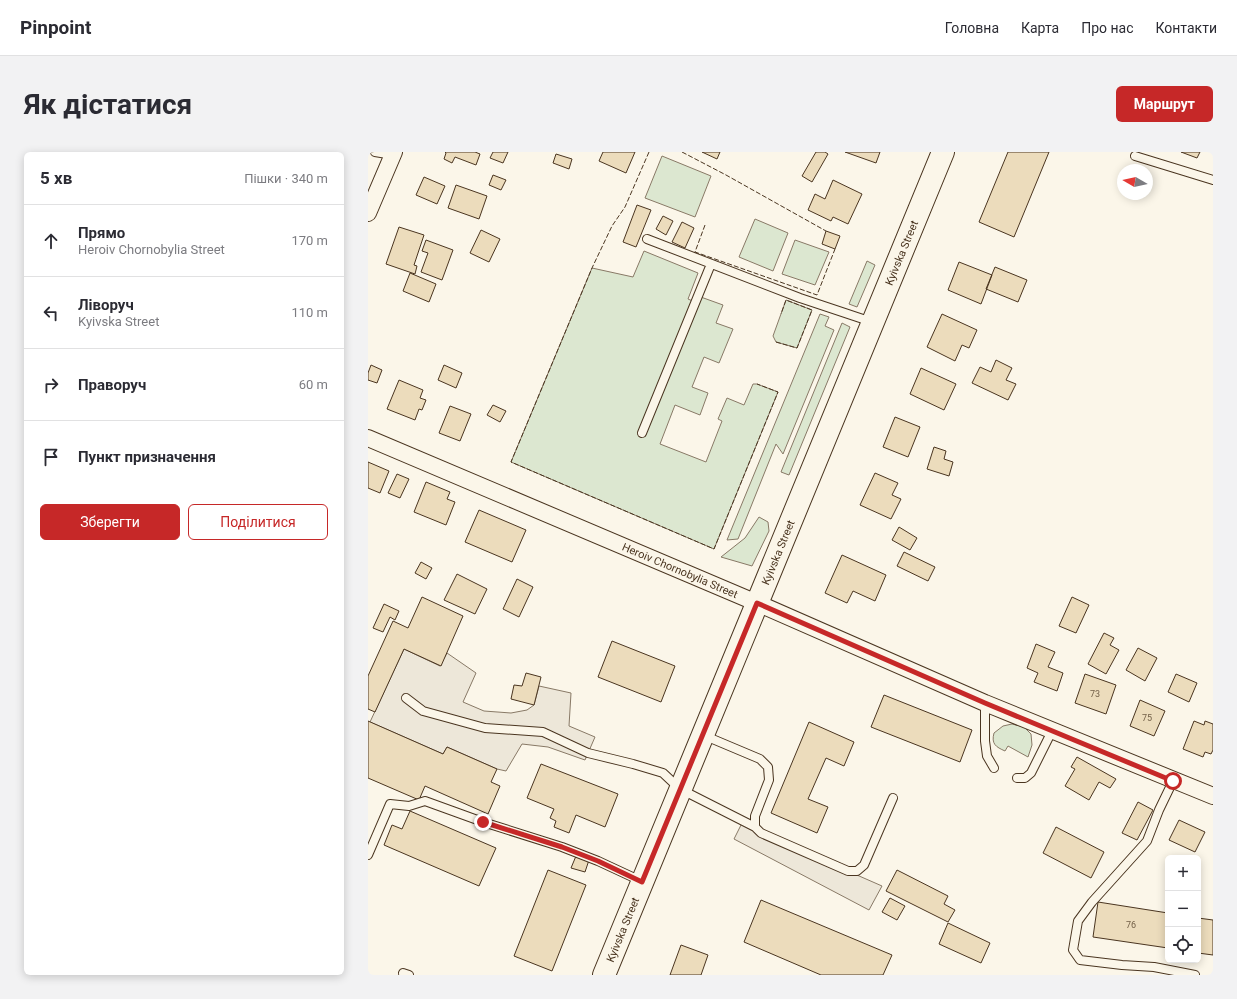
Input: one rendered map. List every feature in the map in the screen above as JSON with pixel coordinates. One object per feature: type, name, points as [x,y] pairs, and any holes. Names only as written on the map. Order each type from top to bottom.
[{"type":"street","name":"Kyivska Street","points":[[604,975],[943,152]]},
{"type":"street","points":[[368,214],[393,153]]},
{"type":"street","name":"Heroiv Chornobylia Street","points":[[368,438],[757,603],[985,703],[1173,781],[1213,796]]},
{"type":"lane","points":[[375,152],[393,153]]},
{"type":"lane","points":[[1135,156],[1213,180]]},
{"type":"lane","points":[[647,239],[800,298],[873,322]]},
{"type":"lane","points":[[642,433],[710,264]]},
{"type":"lane","points":[[406,698],[423,711],[485,728],[543,732],[588,753],[663,773],[680,789],[755,827],[761,833],[848,871],[857,871],[864,865],[893,798]]},
{"type":"lane","points":[[985,703],[985,741],[987,756],[994,768]]},
{"type":"lane","points":[[1017,778],[1025,778],[1031,773],[1052,731]]},
{"type":"lane","points":[[703,734],[760,759],[768,767],[769,780],[755,816],[755,827]]},
{"type":"lane","points":[[1173,781],[1159,810],[1147,842],[1092,902],[1078,921],[1073,950],[1080,960],[1154,967],[1195,975]]},
{"type":"lane","points":[[368,854],[390,804],[409,806],[425,801],[483,822],[562,847],[598,861],[642,882]]},
{"type":"green space","points":[[662,156],[711,176],[695,217],[645,198]]},
{"type":"green space","points":[[755,219],[788,233],[773,271],[739,257]]},
{"type":"green space","points":[[795,240],[829,252],[815,285],[782,274]]},
{"type":"green space","points":[[644,251],[698,273],[688,299],[695,302],[698,296],[723,305],[716,323],[733,329],[719,363],[704,357],[692,387],[708,393],[700,415],[675,405],[660,444],[706,462],[722,421],[718,419],[727,398],[744,405],[753,384],[757,384],[778,392],[714,549],[511,462],[592,268],[633,277]]},
{"type":"green space","points":[[867,261],[875,265],[857,307],[849,304]]},
{"type":"green space","points":[[786,300],[812,310],[797,348],[776,342],[773,336]]},
{"type":"green space","points":[[820,314],[829,317],[825,326],[834,330],[783,454],[776,444],[738,539],[727,540]]},
{"type":"green space","points":[[842,323],[850,327],[789,475],[781,472]]},
{"type":"green space","points":[[759,517],[768,522],[769,531],[752,566],[721,557],[745,538]]},
{"type":"green space","points":[[1012,724],[1024,727],[1031,734],[1032,745],[1028,757],[1008,746],[1005,751],[995,745],[993,740],[994,733],[1003,726]]},
{"type":"shaded area","points":[[404,649],[440,666],[447,653],[476,673],[463,702],[484,711],[511,713],[527,710],[534,705],[539,686],[571,693],[569,726],[595,737],[585,760],[548,747],[522,744],[506,771],[497,769],[447,747],[443,754],[370,722]]},
{"type":"shaded area","points":[[743,821],[761,833],[882,886],[869,910],[734,839]]},
{"type":"building","points":[[445,152],[475,152],[480,154],[476,165],[455,157],[452,163],[444,159]]},
{"type":"building","points":[[493,152],[508,152],[503,163],[490,158]]},
{"type":"building","points":[[603,152],[635,152],[626,173],[599,161]]},
{"type":"building","points":[[702,152],[720,152],[717,159]]},
{"type":"building","points":[[816,152],[825,152],[828,154],[812,182],[802,176]]},
{"type":"building","points":[[845,152],[880,152],[876,163]]},
{"type":"building","points":[[1008,152],[1049,152],[1014,237],[979,222]]},
{"type":"building","points":[[1181,152],[1200,152],[1197,158]]},
{"type":"building","points":[[556,154],[572,159],[569,169],[553,163]]},
{"type":"building","points":[[493,175],[506,180],[501,190],[489,185]]},
{"type":"building","points":[[424,177],[445,186],[437,204],[416,195]]},
{"type":"building","points":[[833,180],[862,194],[848,224],[833,217],[831,221],[808,210],[815,194],[825,199]]},
{"type":"building","points":[[456,185],[487,196],[479,219],[448,208]]},
{"type":"building","points":[[637,205],[651,210],[636,247],[623,242]]},
{"type":"building","points":[[663,216],[673,221],[666,235],[656,229]]},
{"type":"building","points":[[682,222],[694,228],[685,248],[672,242]]},
{"type":"building","points":[[399,227],[424,235],[414,265],[417,266],[415,274],[386,264]]},
{"type":"building","points":[[481,230],[500,239],[489,262],[470,253]]},
{"type":"building","points":[[826,231],[840,236],[835,249],[822,244]]},
{"type":"building","points":[[426,240],[453,250],[442,280],[421,272],[428,253],[422,251]]},
{"type":"building","points":[[959,262],[992,275],[981,304],[948,290]]},
{"type":"building","points":[[995,267],[1027,280],[1018,302],[986,289]]},
{"type":"building","points":[[410,273],[436,284],[429,302],[403,291]]},
{"type":"building","points":[[942,314],[977,330],[969,348],[962,345],[955,361],[927,347]]},
{"type":"building","points":[[996,360],[1012,368],[1006,380],[1016,384],[1008,400],[972,383],[980,367],[991,372]]},
{"type":"building","points":[[371,365],[382,370],[377,383],[368,380],[368,373]]},
{"type":"building","points":[[444,365],[462,373],[456,388],[438,380]]},
{"type":"building","points":[[921,368],[956,384],[944,410],[910,394]]},
{"type":"building","points":[[399,380],[423,390],[420,398],[426,400],[422,410],[419,409],[415,420],[387,409]]},
{"type":"building","points":[[493,405],[506,411],[500,422],[487,415]]},
{"type":"building","points":[[450,406],[471,414],[460,441],[439,433]]},
{"type":"building","points":[[895,417],[920,427],[908,457],[883,447]]},
{"type":"building","points":[[934,447],[946,451],[944,459],[953,462],[949,476],[927,469]]},
{"type":"building","points":[[368,462],[389,471],[380,493],[368,488]]},
{"type":"building","points":[[875,473],[898,483],[892,495],[901,499],[891,519],[860,505]]},
{"type":"building","points":[[397,474],[409,479],[400,498],[388,493]]},
{"type":"building","points":[[426,482],[450,492],[447,499],[455,502],[446,525],[414,512]]},
{"type":"building","points":[[479,510],[526,530],[512,562],[465,542]]},
{"type":"building","points":[[899,527],[917,538],[910,550],[892,540]]},
{"type":"building","points":[[904,552],[935,567],[928,581],[897,566]]},
{"type":"building","points":[[842,555],[886,575],[875,601],[853,591],[847,603],[825,593]]},
{"type":"building","points":[[421,562],[432,568],[426,579],[415,573]]},
{"type":"building","points":[[457,574],[487,589],[475,614],[444,600]]},
{"type":"building","points":[[517,579],[533,587],[519,617],[503,609]]},
{"type":"building","points":[[422,597],[463,616],[441,666],[404,649],[375,712],[368,709],[368,676],[393,621],[408,628]]},
{"type":"building","points":[[1072,597],[1089,605],[1076,633],[1059,626]]},
{"type":"building","points":[[384,604],[399,611],[395,620],[390,617],[383,632],[373,628]]},
{"type":"building","points":[[1104,633],[1114,638],[1110,645],[1119,650],[1106,674],[1088,664]]},
{"type":"building","points":[[612,641],[675,666],[661,702],[598,677]]},
{"type":"building","points":[[1036,644],[1055,652],[1048,667],[1063,673],[1057,691],[1034,682],[1038,673],[1027,668]]},
{"type":"building","points":[[1138,648],[1157,658],[1145,681],[1126,670]]},
{"type":"building","points":[[526,673],[541,677],[534,705],[511,699],[514,685],[522,686]]},
{"type":"building","points":[[1085,674],[1116,685],[1106,714],[1075,703]]},
{"type":"building","points":[[1176,674],[1197,683],[1189,702],[1168,692]]},
{"type":"building","points":[[884,695],[972,730],[960,762],[871,727]]},
{"type":"building","points":[[1140,700],[1165,711],[1154,736],[1130,726]]},
{"type":"building","points":[[368,721],[443,754],[447,747],[497,769],[491,782],[500,786],[488,814],[425,786],[419,800],[368,778]]},
{"type":"building","points":[[1194,721],[1204,725],[1205,721],[1213,724],[1213,750],[1211,754],[1205,752],[1203,757],[1183,749]]},
{"type":"building","points":[[809,722],[854,742],[844,766],[826,758],[808,799],[828,807],[817,833],[771,813]]},
{"type":"building","points":[[1077,757],[1116,779],[1110,788],[1099,782],[1089,800],[1065,786],[1075,769],[1071,767]]},
{"type":"building","points":[[541,764],[618,794],[605,827],[576,815],[569,833],[554,827],[556,821],[550,818],[554,809],[527,798]]},
{"type":"building","points":[[1138,802],[1153,810],[1137,840],[1122,833]]},
{"type":"building","points":[[410,811],[496,848],[479,886],[384,845],[392,825],[402,829]]},
{"type":"building","points":[[1179,820],[1205,832],[1195,852],[1169,840]]},
{"type":"building","points":[[1056,827],[1104,852],[1091,878],[1043,853]]},
{"type":"building","points":[[576,856],[589,860],[585,872],[571,868]]},
{"type":"building","points":[[548,870],[586,885],[552,971],[514,956]]},
{"type":"building","points":[[897,870],[948,896],[944,904],[955,910],[948,922],[886,891]]},
{"type":"building","points":[[890,898],[905,906],[897,920],[882,912]]},
{"type":"building","points":[[761,900],[892,955],[883,975],[821,975],[744,942]]},
{"type":"building","points":[[1098,902],[1165,913],[1165,948],[1093,937]]},
{"type":"building","points":[[1201,918],[1213,920],[1213,955],[1201,953]]},
{"type":"building","points":[[948,923],[990,943],[981,963],[939,944]]},
{"type":"building","points":[[681,945],[708,955],[701,975],[670,975]]},
{"type":"fence","points":[[649,152],[625,207],[612,226],[592,268],[511,462],[714,549],[778,392],[757,384]]},
{"type":"fence","points":[[682,152],[826,231]]},
{"type":"fence","points":[[705,225],[695,252],[817,295],[835,249]]},
{"type":"fence","points":[[776,342],[797,348],[812,310],[786,300],[781,314]]},
{"type":"route","points":[[483,822],[562,847],[598,861],[642,882],[757,603],[985,703],[1173,781]]}]
